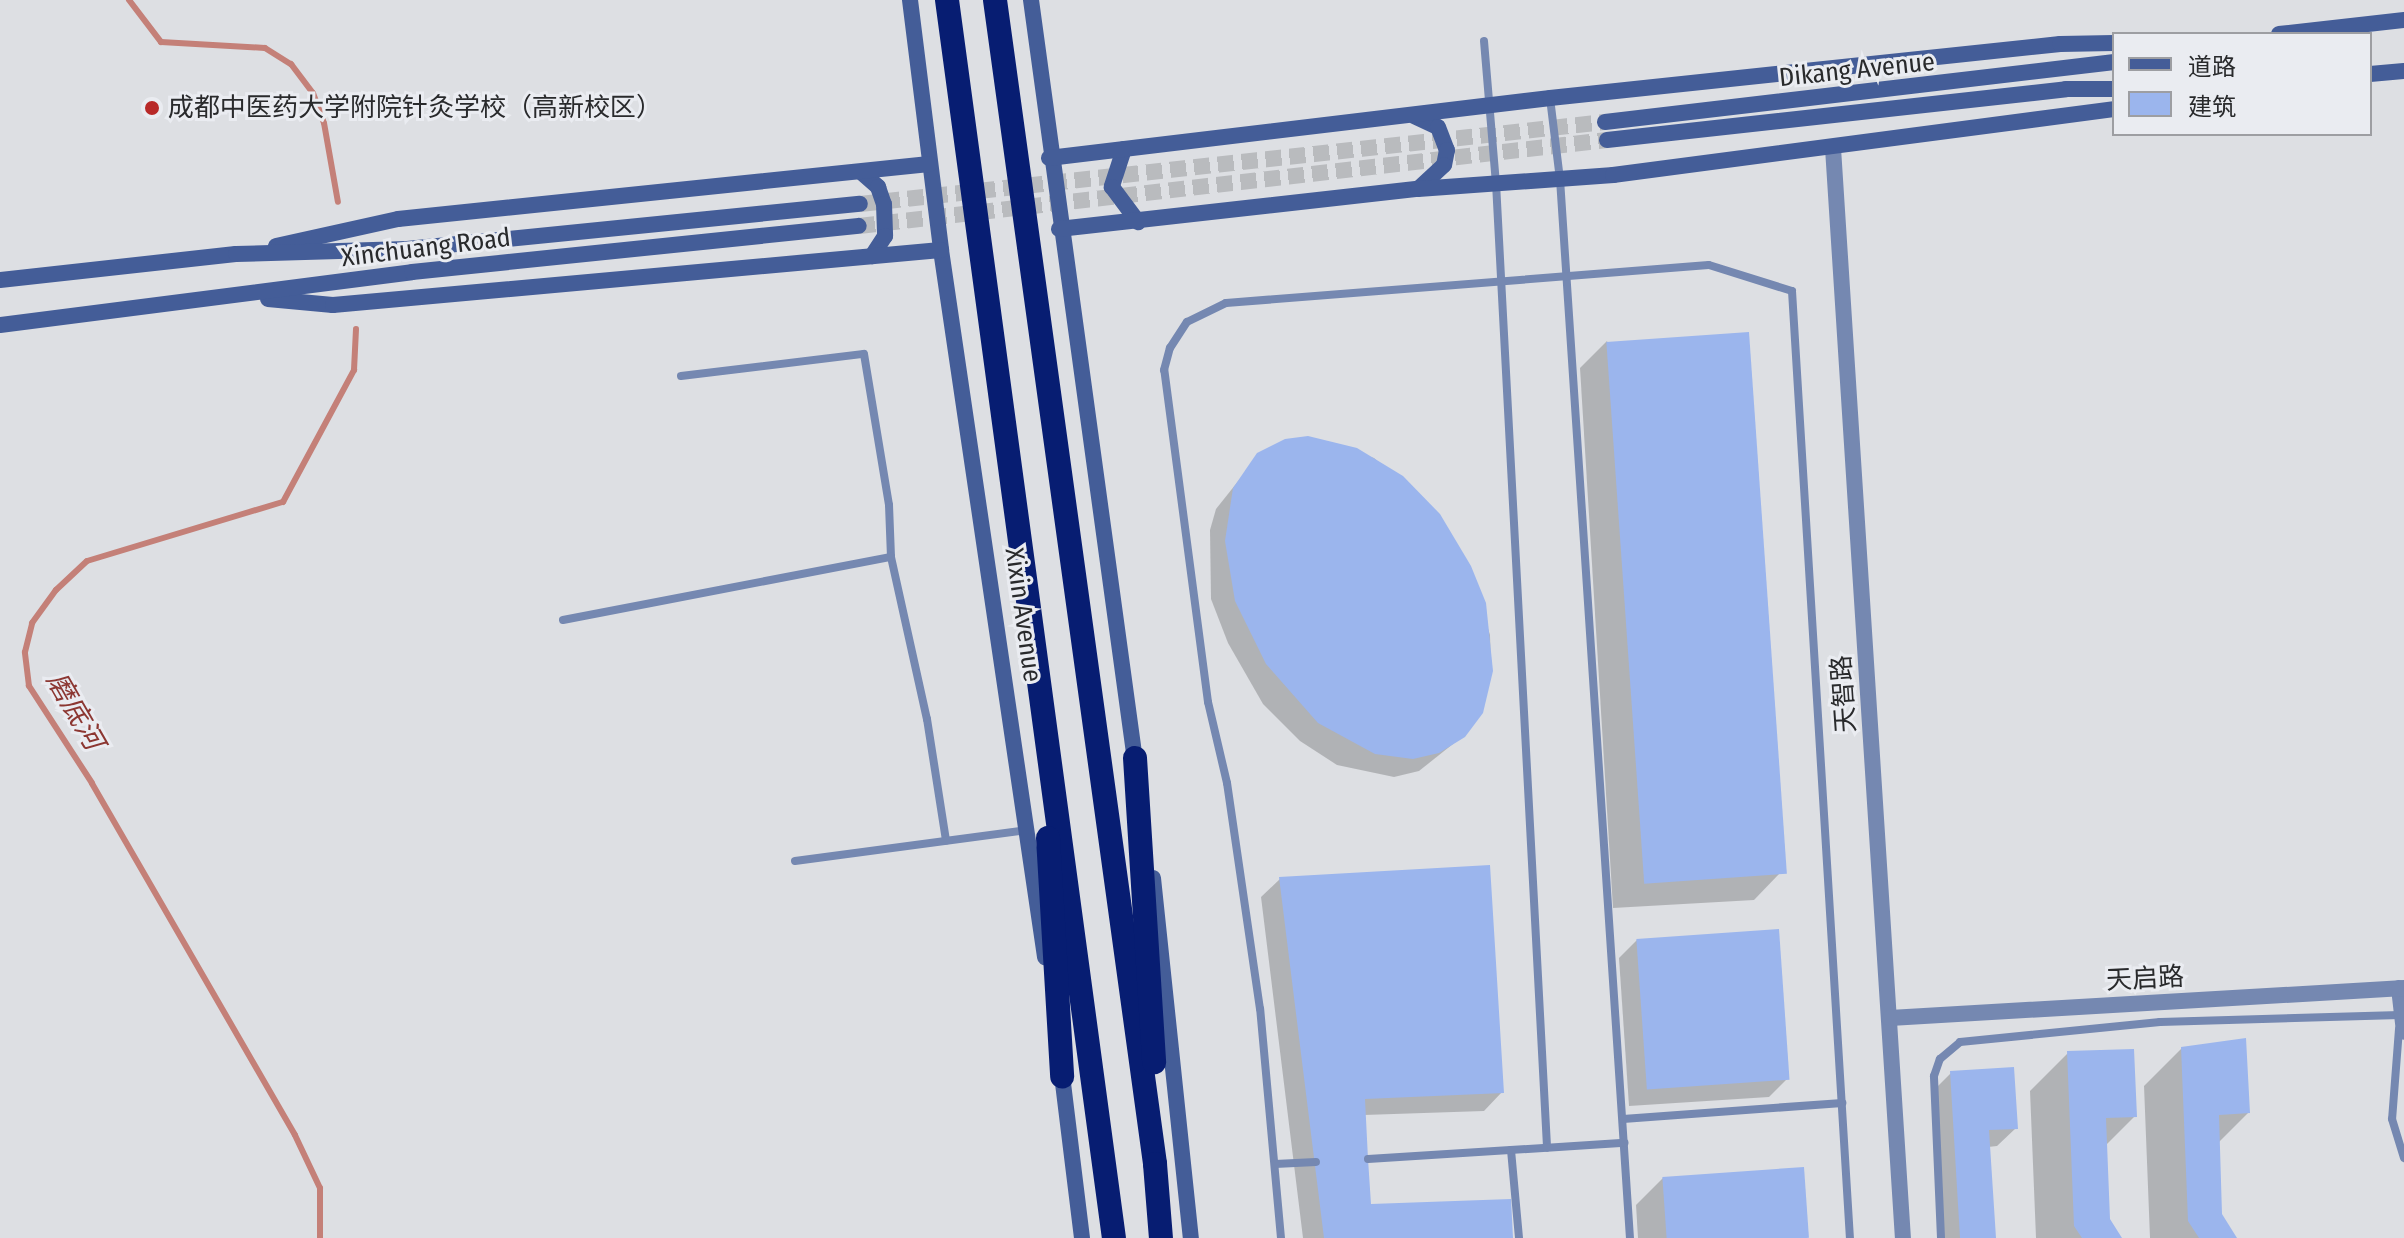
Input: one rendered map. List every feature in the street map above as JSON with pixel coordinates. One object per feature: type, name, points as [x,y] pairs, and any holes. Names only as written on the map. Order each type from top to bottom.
[{"type":"highway","name":"Xixin Avenue","points":[[947,0],[1038,652],[1114,1238]]},
{"type":"highway","points":[[995,0],[1155,1164],[1161,1238]]},
{"type":"highway","points":[[1038,652],[1062,1077]]},
{"type":"highway","points":[[1135,758],[1139,878],[1153,1012],[1155,1164]]},
{"type":"main road","name":"Xixin Avenue","points":[[910,0],[929,164],[1062,1077],[1082,1238]]},
{"type":"main road","points":[[1031,0],[1049,158],[1159,925],[1191,1238]]},
{"type":"main road","points":[[2297,32],[2404,20]]},
{"type":"main road","points":[[1049,158],[1550,98],[2060,44],[2112,43]]},
{"type":"main road","name":"Dikang Avenue","points":[[1605,122],[2112,62]]},
{"type":"main road","points":[[2372,74],[2404,71]]},
{"type":"main road","name":"Dikang Avenue","points":[[1607,140],[2066,89],[2112,89]]},
{"type":"main road","points":[[1059,229],[1418,189],[1560,179],[1833,148],[2112,109]]},
{"type":"main road","points":[[1412,115],[1438,127],[1447,150],[1444,165],[1418,189]]},
{"type":"main road","points":[[1124,149],[1112,187],[1138,222]]},
{"type":"main road","points":[[236,254],[398,219],[929,164]]},
{"type":"main road","points":[[861,172],[878,187],[884,204],[885,236],[872,256]]},
{"type":"main road","name":"Xinchuang Road","points":[[0,280],[236,254],[407,249],[860,204]]},
{"type":"main road","name":"Xinchuang Road","points":[[0,325],[242,297],[412,272],[859,226]]},
{"type":"main road","points":[[242,297],[333,305],[941,250]]},
{"type":"street","name":"天智路","points":[[1833,148],[1903,1238]]},
{"type":"street","name":"天启路","points":[[1890,1018],[2401,988]]},
{"type":"street","points":[[2401,988],[2400,1011],[2404,1032]]},
{"type":"lane","points":[[1484,41],[1502,281],[1547,1148]]},
{"type":"lane","points":[[1550,98],[1567,276],[1630,1238]]},
{"type":"lane","points":[[1281,1238],[1260,1009],[1227,783],[1208,702],[1166,386],[1170,348],[1187,322],[1226,303],[1709,265],[1792,291],[1850,1238]]},
{"type":"lane","points":[[681,376],[864,354],[889,505],[891,557],[927,719],[946,841]]},
{"type":"lane","points":[[563,620],[891,557]]},
{"type":"lane","points":[[795,861],[1026,830]]},
{"type":"lane","points":[[1941,1238],[1934,1076],[1940,1059],[1960,1042],[2160,1022],[2400,1011],[2392,1119],[2404,1158]]},
{"type":"lane","points":[[1623,1119],[1842,1103]]},
{"type":"lane","points":[[1368,1159],[1625,1143]]},
{"type":"lane","points":[[1511,1150],[1519,1238]]},
{"type":"lane","points":[[1275,1164],[1316,1162]]},
{"type":"building","points":[[1749,332],[1787,874],[1644,884],[1606,342]]},
{"type":"building","points":[[1308,436],[1357,448],[1403,476],[1440,514],[1471,566],[1486,603],[1493,671],[1483,713],[1465,737],[1439,753],[1413,759],[1375,754],[1318,723],[1266,664],[1235,601],[1225,541],[1233,488],[1257,453],[1285,439]]},
{"type":"building","points":[[1490,865],[1504,1093],[1365,1099],[1368,1159],[1371,1204],[1511,1199],[1513,1238],[1324,1238],[1279,877]]},
{"type":"building","points":[[1779,929],[1790,1080],[1647,1090],[1636,939]]},
{"type":"building","points":[[2246,1038],[2250,1113],[2219,1115],[2222,1214],[2237,1238],[2199,1238],[2188,1221],[2181,1047]]},
{"type":"building","points":[[2134,1049],[2137,1117],[2106,1118],[2110,1219],[2122,1238],[2082,1238],[2074,1226],[2067,1051]]},
{"type":"building","points":[[2014,1067],[2018,1129],[1989,1130],[1996,1238],[1960,1238],[1950,1071]]},
{"type":"building","points":[[1804,1167],[1809,1238],[1667,1238],[1662,1177]]},
{"type":"waterway","name":"磨底河","points":[[129,0],[161,42],[265,48],[291,64],[313,93],[324,123],[338,202]]},
{"type":"waterway","name":"磨底河","points":[[320,1238],[320,1188],[295,1135],[92,783],[29,686],[25,652],[32,623],[56,590],[87,561],[283,502],[354,370],[356,329]]},
{"type":"tunnel","points":[[860,204],[1605,122]]},
{"type":"tunnel","points":[[859,226],[1607,140]]},
{"type":"place","name":"成都中医药大学附院针灸学校（高新校区）","points":[[152,108]]}]
